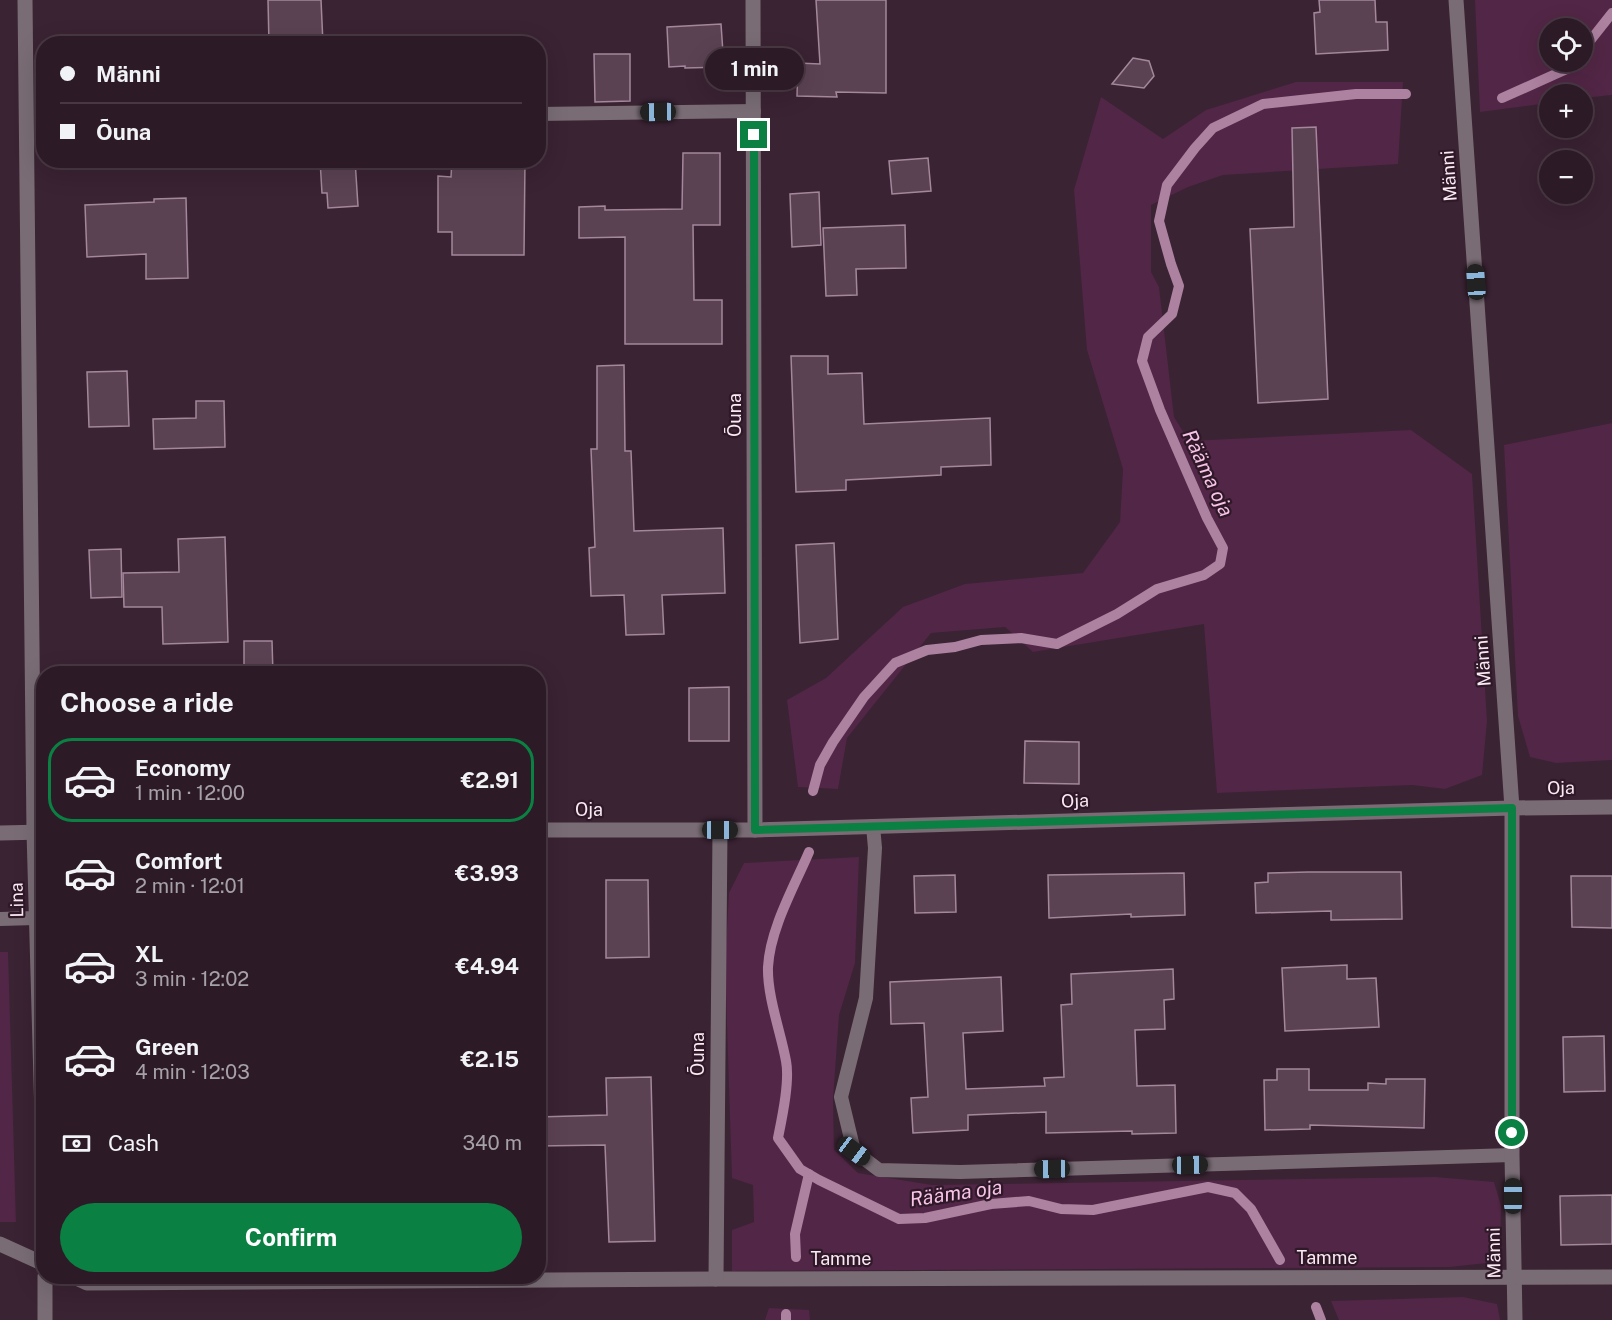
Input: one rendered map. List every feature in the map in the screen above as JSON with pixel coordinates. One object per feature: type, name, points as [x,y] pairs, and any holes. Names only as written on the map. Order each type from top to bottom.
[{"type":"street","name":"Lina","points":[[25,0],[36,666]]},
{"type":"street","name":"Õuna","points":[[753,0],[755,830]]},
{"type":"street","name":"Männi","points":[[1456,0],[1512,808],[1512,1155],[1515,1320]]},
{"type":"street","name":"Oja","points":[[546,830],[755,830],[1612,807]]},
{"type":"street","name":"Õuna","points":[[716,1279],[720,830]]},
{"type":"street","points":[[0,833],[36,832]]},
{"type":"street","points":[[0,1244],[36,1260]]},
{"type":"street","name":"Tamme","points":[[546,1280],[1612,1277]]},
{"type":"street","points":[[45,1284],[45,1320]]},
{"type":"lane","points":[[546,114],[754,111]]},
{"type":"lane","points":[[873,826],[875,848],[866,998],[841,1097],[854,1151],[879,1170],[960,1172],[1512,1155]]},
{"type":"lane","points":[[0,919],[36,918]]},
{"type":"shaded area","points":[[1475,0],[1612,0],[1612,95],[1593,97],[1593,84],[1539,84],[1539,104],[1480,112]]},
{"type":"shaded area","points":[[1296,82],[1403,82],[1398,164],[1223,175],[1188,187],[1151,205],[1151,272],[1159,287],[1174,417],[1189,441],[1411,430],[1472,474],[1487,721],[1482,775],[1445,789],[1412,785],[1217,793],[1204,624],[1033,652],[1005,627],[931,633],[847,738],[838,789],[798,787],[787,700],[826,678],[903,607],[965,584],[1083,573],[1120,522],[1123,469],[1087,350],[1074,190],[1101,97],[1163,139],[1206,110]]},
{"type":"shaded area","points":[[1612,423],[1612,760],[1556,763],[1530,757],[1518,716],[1504,445]]},
{"type":"shaded area","points":[[859,857],[855,963],[839,1015],[833,1099],[834,1150],[858,1173],[932,1185],[1435,1177],[1494,1182],[1501,1206],[1500,1248],[1487,1263],[1450,1267],[732,1271],[732,1230],[754,1222],[753,1185],[732,1178],[725,964],[729,893],[744,863]]},
{"type":"shaded area","points":[[0,952],[8,952],[16,1222],[0,1222]]},
{"type":"shaded area","points":[[1463,1297],[1497,1304],[1500,1320],[1339,1320],[1331,1301]]},
{"type":"shaded area","points":[[769,1308],[809,1310],[810,1320],[765,1320]]},
{"type":"building","points":[[268,0],[321,0],[323,36],[269,36]]},
{"type":"building","points":[[816,0],[886,0],[886,93],[836,92],[837,97],[797,96],[798,63],[820,64]]},
{"type":"building","points":[[1319,0],[1375,0],[1376,22],[1387,22],[1388,50],[1316,54],[1314,13],[1320,12]]},
{"type":"building","points":[[721,24],[724,67],[669,67],[667,27]]},
{"type":"building","points":[[594,54],[630,54],[630,101],[595,102]]},
{"type":"building","points":[[1133,58],[1149,61],[1154,76],[1144,88],[1112,84]]},
{"type":"building","points":[[1316,127],[1328,399],[1258,403],[1250,229],[1294,227],[1292,128]]},
{"type":"building","points":[[683,153],[720,153],[720,225],[693,225],[694,300],[722,300],[722,344],[625,344],[625,237],[579,238],[579,207],[605,206],[605,210],[682,209]]},
{"type":"building","points":[[928,158],[931,191],[892,194],[889,161]]},
{"type":"building","points":[[320,168],[356,168],[358,206],[328,208],[327,193],[322,193]]},
{"type":"building","points":[[452,168],[525,168],[524,255],[452,255],[452,232],[438,232],[438,176],[451,177]]},
{"type":"building","points":[[819,192],[821,245],[792,247],[790,194]]},
{"type":"building","points":[[186,198],[188,278],[146,279],[146,254],[87,257],[85,205]]},
{"type":"building","points":[[905,225],[906,268],[856,269],[857,295],[826,296],[823,228]]},
{"type":"building","points":[[791,356],[828,356],[828,374],[862,373],[864,424],[990,418],[991,465],[941,467],[941,475],[846,480],[846,490],[796,492]]},
{"type":"building","points":[[624,365],[625,451],[631,451],[634,531],[723,528],[725,593],[662,595],[664,634],[626,635],[624,595],[591,596],[589,548],[595,547],[591,449],[597,449],[597,366]]},
{"type":"building","points":[[127,371],[129,426],[89,427],[87,372]]},
{"type":"building","points":[[196,401],[224,401],[225,447],[154,449],[153,419],[196,418]]},
{"type":"building","points":[[225,537],[228,642],[163,644],[162,607],[124,607],[123,573],[179,572],[178,539]]},
{"type":"building","points":[[834,543],[838,639],[800,643],[796,545]]},
{"type":"building","points":[[121,549],[122,597],[91,598],[89,550]]},
{"type":"building","points":[[244,641],[272,641],[273,666],[244,666]]},
{"type":"building","points":[[729,687],[729,741],[689,741],[689,688]]},
{"type":"building","points":[[1025,741],[1079,742],[1079,784],[1024,783]]},
{"type":"building","points":[[1401,872],[1402,919],[1331,920],[1331,911],[1256,913],[1255,883],[1268,882],[1268,873]]},
{"type":"building","points":[[1184,873],[1185,915],[1131,917],[1131,914],[1049,918],[1048,875]]},
{"type":"building","points":[[955,875],[956,912],[915,913],[914,876]]},
{"type":"building","points":[[1571,876],[1612,876],[1612,928],[1572,927]]},
{"type":"building","points":[[606,880],[648,880],[649,957],[606,958]]},
{"type":"building","points":[[1347,965],[1347,979],[1376,978],[1379,1027],[1285,1031],[1282,968]]},
{"type":"building","points":[[1173,969],[1174,999],[1164,1000],[1165,1029],[1135,1030],[1137,1086],[1175,1085],[1176,1133],[1132,1134],[1132,1131],[1046,1133],[1046,1112],[968,1115],[968,1130],[913,1133],[911,1098],[928,1097],[924,1023],[891,1024],[890,982],[1001,977],[1003,1031],[963,1033],[966,1089],[1045,1086],[1044,1078],[1064,1077],[1061,1005],[1072,1004],[1071,974]]},
{"type":"building","points":[[1604,1036],[1605,1091],[1564,1092],[1563,1037]]},
{"type":"building","points":[[1277,1069],[1309,1069],[1309,1090],[1368,1090],[1368,1083],[1386,1084],[1386,1079],[1425,1079],[1424,1128],[1310,1125],[1310,1129],[1265,1130],[1264,1080],[1277,1080]]},
{"type":"building","points":[[651,1077],[655,1241],[609,1242],[605,1145],[546,1146],[546,1117],[607,1115],[606,1078]]},
{"type":"building","points":[[1612,1195],[1612,1244],[1561,1245],[1560,1196]]},
{"type":"waterway","name":"Rääma oja","points":[[1593,37],[1612,13]]},
{"type":"waterway","name":"Rääma oja","points":[[1502,98],[1560,72]]},
{"type":"waterway","name":"Rääma oja","points":[[813,791],[820,765],[833,742],[864,697],[895,663],[927,650],[955,647],[981,640],[1021,638],[1057,644],[1117,614],[1157,589],[1204,575],[1220,564],[1223,548],[1207,518],[1160,410],[1142,361],[1148,337],[1172,314],[1179,286],[1159,221],[1167,185],[1213,128],[1263,104],[1356,94],[1406,94]]},
{"type":"waterway","name":"Rääma oja","points":[[809,852],[778,923],[768,967],[770,990],[787,1069],[785,1100],[778,1138],[800,1169],[899,1219],[925,1218],[991,1204],[1029,1201],[1061,1209],[1093,1210],[1208,1187],[1235,1193],[1251,1209],[1280,1260]]},
{"type":"waterway","points":[[796,1257],[795,1234],[809,1174]]},
{"type":"waterway","name":"Rääma oja","points":[[1316,1307],[1321,1320]]},
{"type":"waterway","points":[[786,1314],[786,1320]]},
{"type":"route","points":[[754,135],[755,830],[1512,808],[1512,1133]]}]
